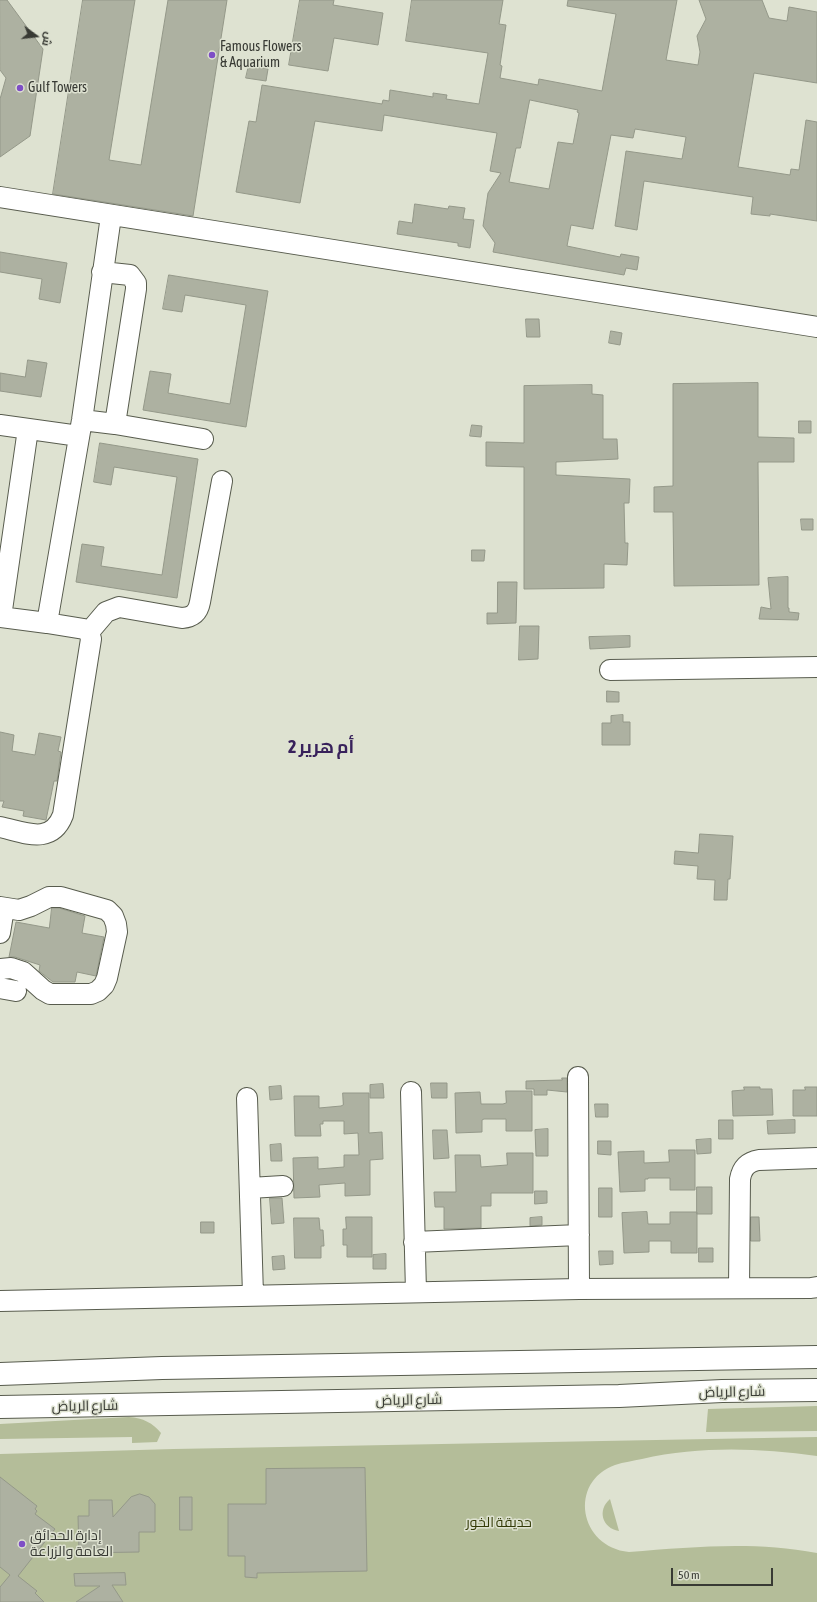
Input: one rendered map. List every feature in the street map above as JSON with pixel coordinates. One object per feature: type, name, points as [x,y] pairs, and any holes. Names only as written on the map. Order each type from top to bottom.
[{"type":"main road","points":[[0,1374],[162,1368],[815,1356]]},
{"type":"main road","name":"شارع الرياض","points":[[0,1407],[612,1396],[722,1391],[817,1390]]},
{"type":"street","points":[[0,197],[111,216],[817,327]]},
{"type":"street","points":[[47,623],[80,428],[111,216]]},
{"type":"street","points":[[102,272],[130,276],[136,284],[115,424]]},
{"type":"street","points":[[0,425],[28,429],[80,428],[115,424],[203,439]]},
{"type":"street","points":[[28,429],[0,617],[77,628],[89,632]]},
{"type":"street","points":[[89,632],[106,612],[119,607],[182,618],[195,614],[199,608],[222,481]]},
{"type":"street","points":[[0,827],[35,835],[44,835],[53,831],[63,816],[91,639],[89,632]]},
{"type":"street","points":[[610,670],[817,666]]},
{"type":"street","points":[[0,933],[2,907],[19,910],[49,897],[61,897],[107,910],[113,916],[117,932],[107,978],[104,985],[98,991],[91,994],[50,994],[43,990],[23,972],[11,968],[0,969]]},
{"type":"street","points":[[578,1077],[579,1289]]},
{"type":"street","points":[[411,1092],[416,1292]]},
{"type":"street","points":[[246,1098],[253,1295]]},
{"type":"street","points":[[739,1288],[740,1179],[742,1172],[752,1161],[817,1158]]},
{"type":"street","points":[[250,1188],[283,1186]]},
{"type":"street","points":[[414,1242],[579,1235]]},
{"type":"street","points":[[0,1301],[579,1289],[817,1287]]},
{"type":"green space","points":[[817,1406],[817,1431],[706,1432],[708,1409]]},
{"type":"green space","points":[[129,1417],[143,1420],[155,1426],[161,1433],[157,1442],[132,1443],[132,1437],[0,1439],[0,1424]]},
{"type":"green space","name":"حديقة الخور","points":[[817,1437],[817,1456],[773,1451],[707,1450],[664,1455],[618,1464],[600,1473],[590,1485],[586,1499],[586,1513],[590,1527],[599,1539],[612,1548],[629,1552],[700,1547],[746,1546],[793,1549],[817,1553],[817,1602],[17,1602],[0,1586],[0,1454],[174,1449]]},
{"type":"green space","points":[[610,1499],[619,1531],[609,1526],[603,1518],[604,1508]]},
{"type":"building","name":"Gulf Towers","points":[[0,0],[7,0],[43,49],[30,136],[0,157],[0,99],[6,78],[0,70]]},
{"type":"building","points":[[83,0],[135,0],[109,160],[141,165],[168,0],[227,0],[193,216],[53,194]]},
{"type":"building","points":[[300,0],[334,0],[333,5],[383,13],[378,45],[334,38],[328,71],[289,65]]},
{"type":"building","points":[[412,0],[503,0],[499,24],[506,25],[500,65],[502,66],[500,78],[538,85],[539,79],[602,91],[616,14],[567,6],[568,0],[677,0],[666,60],[698,65],[700,52],[697,36],[706,19],[699,0],[762,0],[769,18],[787,21],[789,7],[817,12],[817,83],[754,73],[738,167],[790,175],[791,169],[799,170],[806,120],[817,122],[817,221],[770,214],[770,216],[751,214],[753,197],[644,181],[637,230],[615,226],[626,151],[682,159],[686,137],[635,129],[633,138],[611,135],[593,229],[571,225],[567,246],[620,257],[621,254],[639,257],[637,270],[626,268],[624,275],[493,252],[495,243],[483,226],[488,193],[501,173],[490,171],[497,133],[384,115],[382,131],[315,121],[300,203],[236,192],[249,121],[256,122],[262,85],[382,104],[383,100],[389,101],[390,90],[433,97],[433,93],[447,95],[446,99],[479,104],[488,53],[406,41]],"holes":[[[530,100],[578,110],[577,112],[579,113],[573,144],[558,142],[549,189],[509,182],[516,148],[520,148]]]},
{"type":"building","points":[[249,65],[268,69],[266,81],[246,78]]},
{"type":"building","points":[[415,204],[448,209],[449,206],[465,208],[463,219],[474,220],[470,248],[458,246],[458,243],[397,234],[399,221],[412,223]]},
{"type":"building","points":[[0,252],[67,263],[60,303],[39,299],[42,279],[0,272]]},
{"type":"building","points":[[169,275],[268,291],[246,427],[143,410],[150,371],[171,374],[168,393],[230,404],[246,305],[185,295],[182,312],[163,309]]},
{"type":"building","points":[[526,319],[539,319],[540,337],[527,337]]},
{"type":"building","points":[[611,331],[622,333],[620,345],[609,343]]},
{"type":"building","points":[[28,360],[47,363],[41,397],[0,391],[0,373],[25,377]]},
{"type":"building","points":[[758,383],[758,437],[794,438],[794,462],[758,462],[759,585],[674,586],[673,512],[654,512],[654,487],[673,486],[673,384]]},
{"type":"building","points":[[592,385],[592,394],[603,395],[603,439],[617,439],[618,459],[556,462],[556,475],[630,479],[629,503],[624,503],[625,543],[628,543],[627,565],[604,564],[604,588],[524,589],[524,467],[486,466],[486,442],[524,443],[524,386]]},
{"type":"building","points":[[799,421],[811,421],[811,433],[799,433]]},
{"type":"building","points":[[472,425],[482,426],[481,437],[470,436]]},
{"type":"building","points":[[100,443],[198,459],[177,598],[76,582],[82,544],[104,547],[101,566],[162,575],[177,477],[114,467],[111,485],[94,482]]},
{"type":"building","points":[[801,519],[813,519],[813,530],[802,530]]},
{"type":"building","points":[[472,550],[485,550],[484,561],[472,561]]},
{"type":"building","points":[[788,577],[788,608],[789,612],[799,613],[798,620],[759,619],[761,607],[771,609],[768,578]]},
{"type":"building","points":[[498,582],[517,582],[516,623],[487,624],[487,613],[497,613]]},
{"type":"building","points":[[520,626],[539,626],[538,659],[519,660]]},
{"type":"building","points":[[630,636],[630,647],[590,649],[589,637]]},
{"type":"building","points":[[607,691],[619,692],[619,702],[607,702]]},
{"type":"building","points":[[623,715],[623,722],[630,722],[630,745],[602,745],[602,723],[611,723],[611,716]]},
{"type":"building","points":[[0,732],[14,735],[12,751],[35,755],[39,733],[61,737],[58,751],[61,752],[57,781],[54,781],[46,820],[23,816],[24,811],[2,807],[4,801],[0,801]]},
{"type":"building","points":[[700,834],[733,836],[727,900],[714,900],[715,880],[697,879],[698,866],[674,864],[675,851],[698,853]]},
{"type":"building","points":[[52,908],[59,908],[85,916],[82,933],[104,937],[96,976],[77,972],[75,982],[53,982],[39,971],[40,965],[15,957],[9,957],[16,922],[49,928]]},
{"type":"building","points":[[562,1078],[567,1078],[567,1092],[547,1090],[547,1095],[534,1095],[534,1089],[526,1089],[526,1081],[562,1080]]},
{"type":"building","points":[[431,1083],[447,1083],[447,1098],[432,1098]]},
{"type":"building","points":[[383,1084],[384,1098],[370,1098],[370,1085]]},
{"type":"building","points":[[281,1086],[282,1099],[270,1100],[269,1087]]},
{"type":"building","points":[[744,1087],[772,1089],[773,1115],[733,1116],[732,1091],[744,1090]]},
{"type":"building","points":[[805,1087],[817,1087],[817,1116],[793,1116],[793,1090],[805,1090]]},
{"type":"building","points":[[506,1091],[532,1091],[532,1131],[506,1131],[506,1119],[484,1119],[482,1120],[482,1132],[456,1133],[455,1093],[480,1092],[481,1104],[503,1104],[506,1103]]},
{"type":"building","points":[[343,1093],[369,1093],[369,1133],[382,1132],[383,1159],[370,1160],[370,1195],[345,1196],[345,1183],[319,1185],[320,1197],[294,1198],[293,1158],[318,1157],[318,1169],[344,1167],[344,1155],[359,1155],[358,1133],[344,1134],[344,1121],[323,1121],[323,1124],[320,1124],[321,1136],[295,1136],[294,1096],[319,1096],[319,1108],[343,1105]]},
{"type":"building","points":[[595,1104],[608,1104],[608,1117],[596,1117]]},
{"type":"building","points":[[719,1120],[733,1120],[733,1139],[719,1139]]},
{"type":"building","points":[[795,1120],[795,1133],[768,1134],[767,1121]]},
{"type":"building","points":[[548,1129],[548,1156],[536,1156],[535,1130]]},
{"type":"building","points":[[433,1130],[447,1130],[449,1158],[434,1159]]},
{"type":"building","points":[[711,1139],[711,1153],[697,1154],[696,1140]]},
{"type":"building","points":[[598,1141],[611,1141],[611,1155],[598,1154]]},
{"type":"building","points":[[281,1144],[282,1161],[271,1161],[270,1145]]},
{"type":"building","points":[[669,1150],[695,1150],[695,1190],[670,1190],[670,1178],[648,1178],[645,1179],[645,1191],[620,1192],[618,1152],[644,1151],[644,1163],[669,1162]]},
{"type":"building","points":[[507,1153],[533,1153],[533,1193],[491,1193],[491,1206],[481,1206],[481,1228],[444,1229],[444,1207],[435,1207],[434,1192],[456,1192],[455,1155],[480,1155],[481,1167],[507,1165]]},
{"type":"building","points":[[697,1187],[712,1187],[712,1214],[697,1214]]},
{"type":"building","points":[[599,1188],[612,1188],[612,1217],[599,1217]]},
{"type":"building","points":[[535,1191],[547,1191],[547,1203],[535,1204]]},
{"type":"building","points":[[270,1198],[282,1198],[284,1223],[272,1224]]},
{"type":"building","points":[[647,1212],[648,1224],[670,1224],[670,1212],[697,1212],[697,1253],[671,1253],[671,1241],[649,1241],[649,1252],[624,1253],[622,1213]]},
{"type":"building","points":[[346,1217],[372,1217],[372,1257],[347,1257],[347,1245],[343,1245],[343,1229],[346,1229]]},
{"type":"building","points":[[542,1217],[542,1225],[530,1226],[530,1218]]},
{"type":"building","points":[[751,1217],[759,1217],[760,1241],[751,1241]]},
{"type":"building","points":[[294,1218],[319,1218],[320,1230],[323,1230],[324,1246],[321,1246],[321,1258],[295,1258]]},
{"type":"building","points":[[201,1222],[214,1222],[214,1233],[201,1233]]},
{"type":"building","points":[[699,1248],[713,1248],[713,1262],[699,1262]]},
{"type":"building","points":[[599,1251],[613,1251],[613,1264],[600,1265]]},
{"type":"building","points":[[386,1254],[386,1269],[373,1269],[373,1255]]},
{"type":"building","points":[[284,1256],[285,1269],[273,1270],[272,1257]]},
{"type":"building","points":[[365,1468],[367,1571],[257,1573],[257,1578],[245,1577],[245,1556],[228,1556],[228,1504],[266,1504],[266,1469]]},
{"type":"building","name":"إدارة الحدائق العامة والزراعة","points":[[0,1477],[37,1506],[35,1509],[37,1511],[35,1514],[55,1529],[18,1576],[37,1591],[35,1593],[44,1602],[0,1602],[0,1587],[10,1575],[0,1567]]},
{"type":"building","points":[[140,1494],[149,1497],[155,1504],[155,1532],[139,1532],[139,1552],[79,1553],[78,1516],[89,1516],[89,1500],[112,1500],[113,1517],[131,1497]]},
{"type":"building","points":[[180,1497],[192,1497],[192,1530],[180,1530]]},
{"type":"building","points":[[125,1573],[126,1585],[112,1585],[123,1602],[76,1602],[100,1586],[75,1586],[74,1574]]},
{"type":"place","name":"Famous Flowers & Aquarium","points":[[212,55]]},
{"type":"place","name":"Gulf Towers","points":[[20,88]]},
{"type":"place","name":"إدارة الحدائق العامة والزراعة","points":[[22,1544]]},
{"type":"district","name":"أم هرير 2","points":[[321,747]]}]
